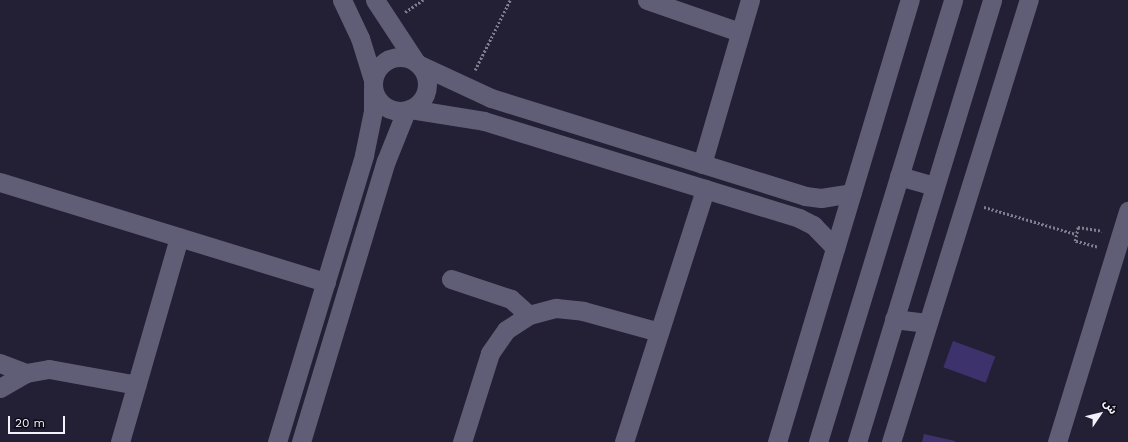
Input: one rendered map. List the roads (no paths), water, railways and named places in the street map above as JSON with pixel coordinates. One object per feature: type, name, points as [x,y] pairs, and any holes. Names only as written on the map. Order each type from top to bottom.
[{"type":"street","points":[[342,0],[360,38],[373,84],[385,106],[484,121],[799,218],[826,235],[835,248]]},
{"type":"street","points":[[301,442],[386,161],[408,110],[426,95],[428,84],[418,63],[375,0]]},
{"type":"street","points":[[647,0],[740,32]]},
{"type":"street","points":[[702,164],[750,0]]},
{"type":"street","points":[[777,442],[910,0]]},
{"type":"street","points":[[818,442],[953,0]]},
{"type":"street","points":[[857,442],[992,0]]},
{"type":"street","points":[[891,442],[964,201],[1029,0]]},
{"type":"street","points":[[277,442],[370,134],[373,84],[376,71],[389,59],[407,57],[466,89],[805,196],[821,198],[852,193]]},
{"type":"street","points":[[899,176],[935,186]]},
{"type":"street","points":[[0,182],[326,282]]},
{"type":"street","points":[[624,442],[705,189]]},
{"type":"street","points":[[1057,442],[1128,211]]},
{"type":"street","points":[[120,442],[179,237]]},
{"type":"street","points":[[451,279],[511,299],[529,315]]},
{"type":"street","points":[[462,442],[490,353],[506,330],[529,315],[556,308],[583,311],[659,332]]},
{"type":"street","points":[[894,319],[927,323]]},
{"type":"street","points":[[0,363],[26,373]]},
{"type":"street","points":[[0,388],[26,373],[56,370],[137,385]]}]
